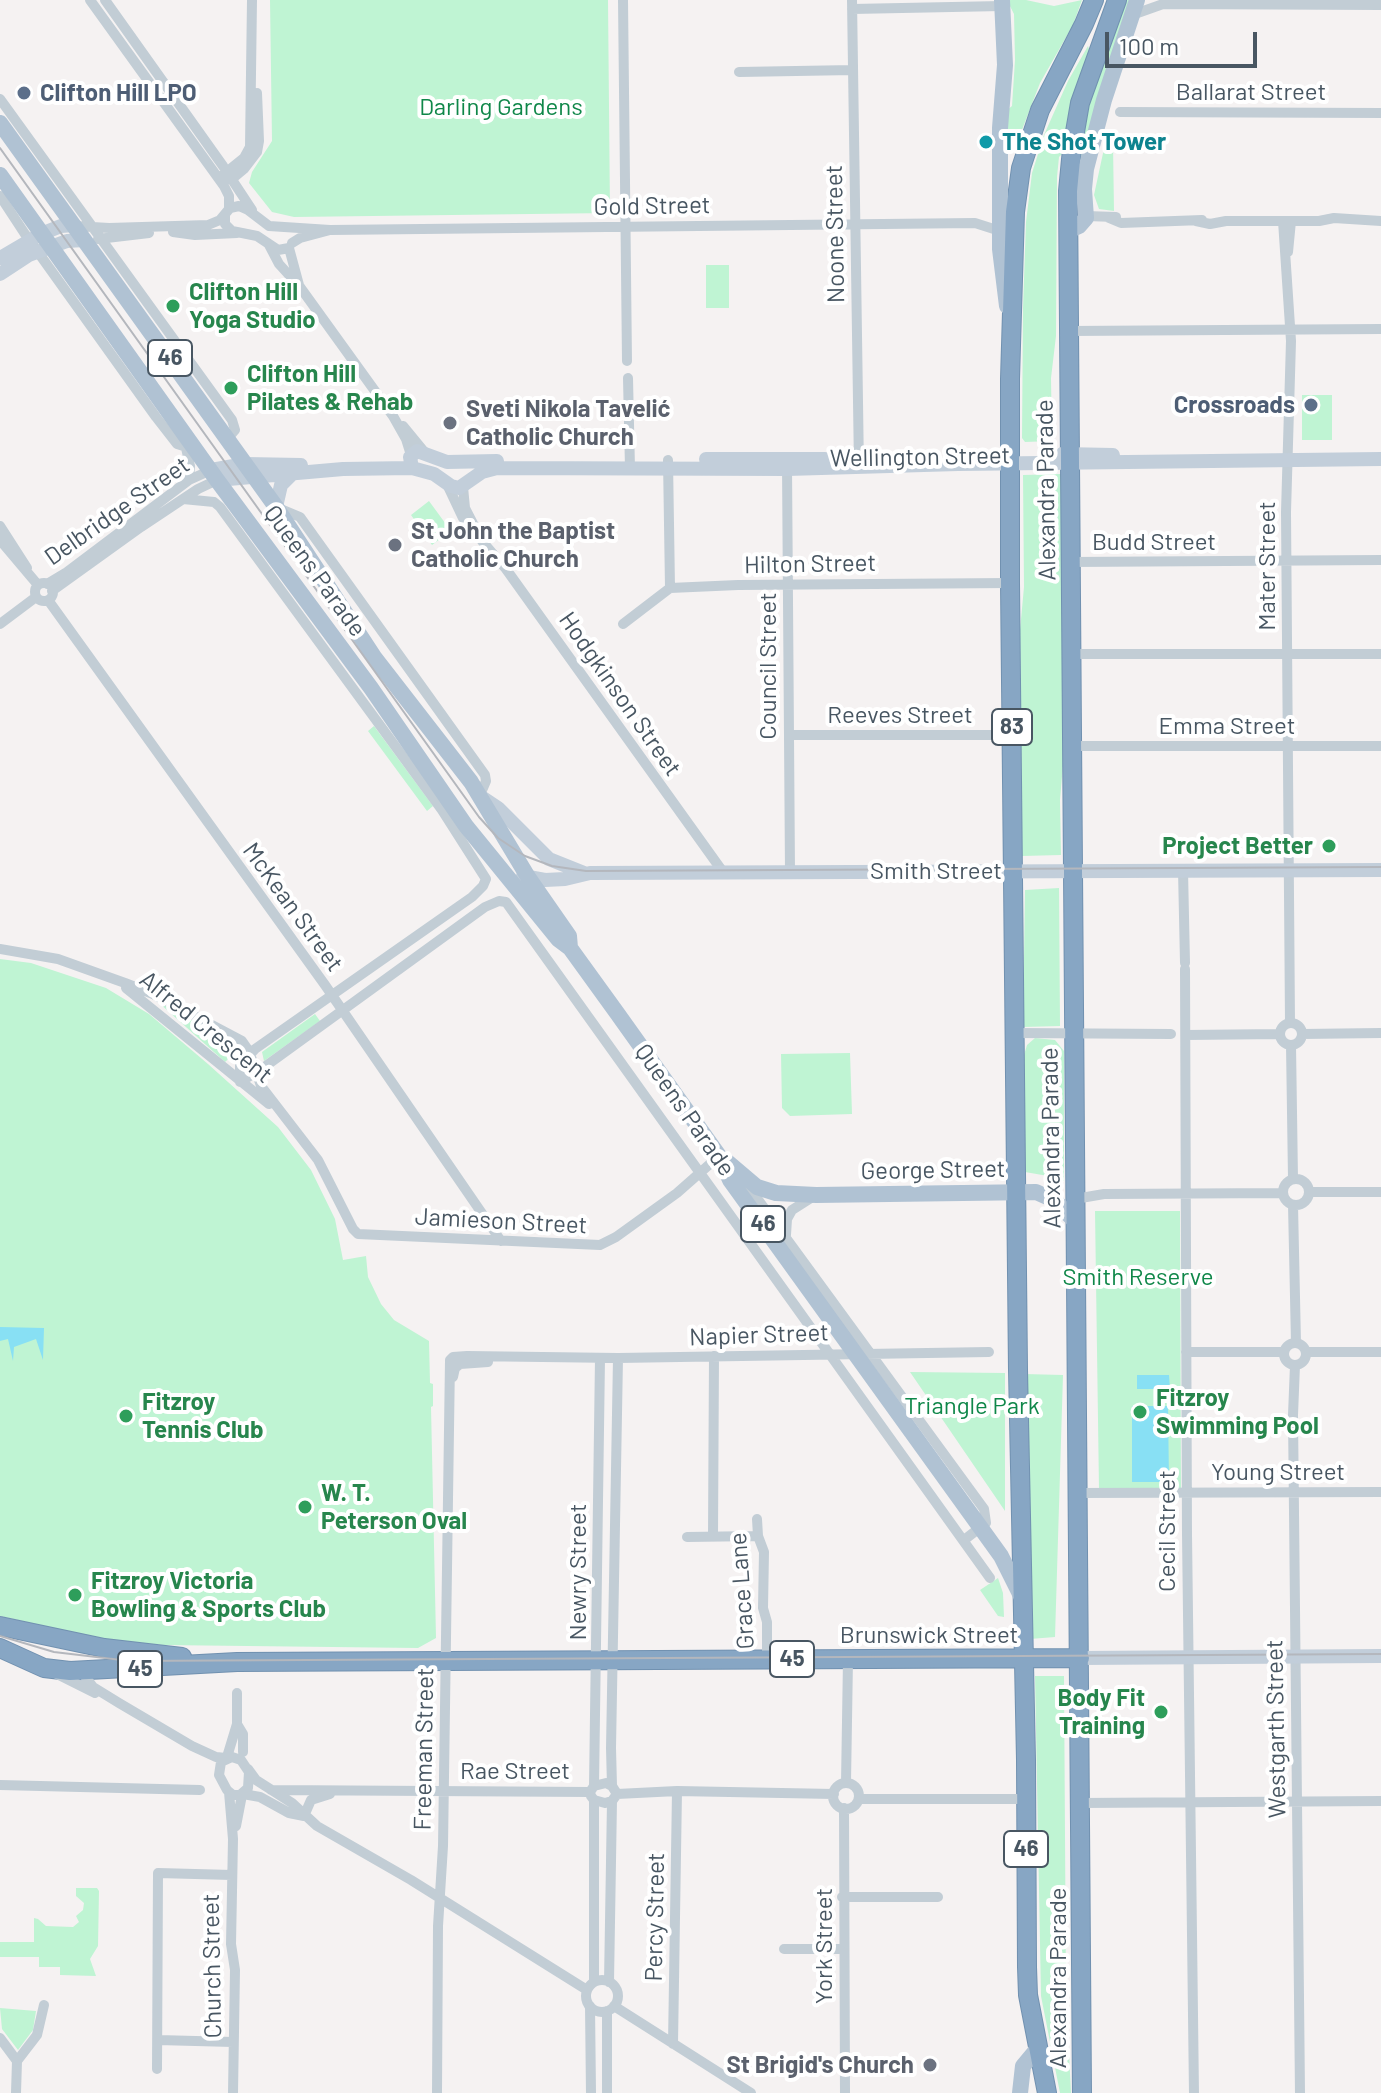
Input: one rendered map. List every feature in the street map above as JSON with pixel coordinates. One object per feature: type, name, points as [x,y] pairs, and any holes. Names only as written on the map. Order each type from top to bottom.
[{"type":"highway","points":[[1007,236],[1025,150],[1040,110],[1094,0]]},
{"type":"highway","name":"Alexandra Parade","points":[[1082,2093],[1068,208],[1072,149],[1080,103],[1117,0]]},
{"type":"highway","name":"Alexandra Parade","points":[[1007,236],[1012,338],[1010,583],[1014,1033],[1027,1967],[1028,1995],[1047,2093]]},
{"type":"highway","name":"Brunswick Street","points":[[0,1626],[104,1648],[237,1662]]},
{"type":"highway","name":"45","points":[[0,1648],[44,1668]]},
{"type":"highway","name":"Brunswick Street","points":[[44,1668],[81,1671],[237,1662],[1080,1658]]},
{"type":"main road","name":"Alexandra Parade","points":[[1002,3],[1005,65],[1000,128],[1001,208],[1007,236]]},
{"type":"main road","points":[[1068,231],[1081,224],[1086,216],[1086,169],[1134,8]]},
{"type":"main road","name":"Queens Parade","points":[[0,123],[40,167],[74,225],[92,236],[374,657],[480,796],[528,877],[569,936],[570,948]]},
{"type":"main road","name":"Queens Parade","points":[[2,187],[83,304],[371,688],[466,826],[558,939],[570,948],[783,1241],[905,1412],[1001,1556],[1023,1601]]},
{"type":"main road","name":"Queens Parade","points":[[731,1172],[761,1189],[780,1194]]},
{"type":"main road","name":"George Street","points":[[780,1194],[1036,1192],[1046,1195],[1076,1222]]},
{"type":"main road","points":[[780,1194],[769,1214],[771,1228],[783,1241]]},
{"type":"main road","points":[[1020,2093],[1023,2066],[1038,2048]]},
{"type":"street","points":[[90,0],[255,216]]},
{"type":"street","points":[[105,0],[226,177],[229,196],[226,226],[237,233]]},
{"type":"street","points":[[226,177],[250,147],[252,0]]},
{"type":"street","points":[[623,0],[627,361]]},
{"type":"street","points":[[1134,8],[1159,2],[1381,5]]},
{"type":"street","points":[[852,4],[1002,3]]},
{"type":"street","name":"Noone Street","points":[[852,4],[859,463]]},
{"type":"street","points":[[739,72],[853,70]]},
{"type":"street","name":"Queens Parade","points":[[0,99],[40,167],[92,236]]},
{"type":"street","name":"Ballarat Street","points":[[1120,112],[1381,113]]},
{"type":"street","points":[[0,258],[39,243],[205,226],[240,207],[266,225],[289,233],[300,287]]},
{"type":"street","name":"Gold Street","points":[[283,229],[975,223],[1001,208]]},
{"type":"street","points":[[1086,216],[1120,217],[1135,221],[1196,221],[1210,218],[1226,221],[1319,221],[1334,218],[1381,221]]},
{"type":"street","name":"Mater Street","points":[[1287,221],[1290,328],[1286,560],[1290,870]]},
{"type":"street","name":"Gold Street","points":[[975,223],[1007,236]]},
{"type":"street","points":[[0,274],[61,226],[74,225]]},
{"type":"street","name":"Gold Street","points":[[290,246],[300,238],[330,230]]},
{"type":"street","points":[[92,236],[237,233],[255,235],[278,250],[290,246]]},
{"type":"street","points":[[268,243],[279,264],[300,287],[393,416],[426,454]]},
{"type":"street","points":[[1068,331],[1381,329]]},
{"type":"street","points":[[628,378],[630,465]]},
{"type":"street","points":[[393,416],[405,437],[411,460]]},
{"type":"street","points":[[189,480],[191,449]]},
{"type":"street","name":"Wellington Street","points":[[411,460],[419,451],[438,460],[458,462],[630,465]]},
{"type":"street","name":"Wellington Street","points":[[1288,457],[1381,452]]},
{"type":"street","name":"Wellington Street","points":[[466,484],[482,472],[497,468],[1069,458],[1381,459]]},
{"type":"street","points":[[250,470],[293,473],[411,460]]},
{"type":"street","points":[[214,475],[411,460],[453,487],[466,484],[468,468],[458,462]]},
{"type":"street","points":[[623,624],[670,588],[668,464]]},
{"type":"street","name":"Council Street","points":[[787,464],[790,872]]},
{"type":"street","points":[[276,507],[281,485],[293,473]]},
{"type":"street","name":"Delbridge Street","points":[[43,587],[189,480],[214,475]]},
{"type":"street","name":"Delbridge Street","points":[[43,587],[183,499],[214,475]]},
{"type":"street","name":"Hodgkinson Street","points":[[445,481],[463,518],[504,566],[723,872]]},
{"type":"street","name":"Hodgkinson Street","points":[[466,484],[465,508],[482,541]]},
{"type":"street","name":"Queens Parade","points":[[183,499],[214,502],[220,507],[442,810],[485,874],[486,881],[477,893]]},
{"type":"street","name":"McKean Street","points":[[0,526],[342,1009],[501,1241]]},
{"type":"street","name":"McKean Street","points":[[0,540],[17,563],[43,587]]},
{"type":"street","name":"Budd Street","points":[[1071,562],[1381,560]]},
{"type":"street","name":"Hilton Street","points":[[670,588],[1010,583]]},
{"type":"street","name":"Delbridge Street","points":[[0,624],[36,597],[43,601],[43,587]]},
{"type":"street","points":[[1072,654],[1381,654]]},
{"type":"street","name":"Reeves Street","points":[[789,735],[1012,735]]},
{"type":"street","name":"Emma Street","points":[[1072,746],[1381,746]]},
{"type":"street","points":[[480,796],[498,808],[549,859],[590,873]]},
{"type":"street","name":"Smith Street","points":[[496,862],[513,873],[545,880],[590,873],[1381,870]]},
{"type":"street","name":"Cecil Street","points":[[1183,870],[1194,2093]]},
{"type":"street","points":[[1290,870],[1290,1023]]},
{"type":"street","points":[[477,893],[487,905],[240,1082],[239,1066],[250,1054],[477,893]]},
{"type":"street","name":"Queens Parade","points":[[487,905],[507,902],[517,915],[990,1578]]},
{"type":"street","points":[[414,940],[422,953]]},
{"type":"street","name":"Alfred Crescent","points":[[0,949],[58,959],[153,994],[244,1043],[261,1086],[318,1160],[355,1232]]},
{"type":"street","name":"Alfred Crescent","points":[[107,977],[156,1010],[278,1111]]},
{"type":"street","points":[[1290,1023],[1300,1027],[1302,1034],[1300,1041],[1291,1045],[1284,1043],[1280,1034],[1284,1025],[1290,1023]]},
{"type":"street","points":[[1014,1033],[1171,1034]]},
{"type":"street","points":[[1302,1034],[1381,1033]]},
{"type":"street","points":[[1186,1035],[1280,1034]]},
{"type":"street","points":[[1291,1045],[1293,1179]]},
{"type":"street","name":"Jamieson Street","points":[[355,1232],[600,1245],[703,1177],[719,1156]]},
{"type":"street","name":"Queens Parade","points":[[731,1172],[769,1214]]},
{"type":"street","name":"Jamieson Street","points":[[703,1177],[731,1172]]},
{"type":"street","points":[[1293,1179],[1305,1182],[1310,1192],[1304,1203],[1293,1205],[1283,1193],[1286,1184],[1293,1179]]},
{"type":"street","points":[[1310,1192],[1381,1192]]},
{"type":"street","points":[[1075,1199],[1104,1194],[1283,1193]]},
{"type":"street","points":[[783,1241],[792,1210],[816,1195]]},
{"type":"street","points":[[1293,1205],[1296,1343],[1306,1352],[1381,1352]]},
{"type":"street","points":[[1296,1343],[1287,1346],[1284,1352],[1286,1361],[1295,1365],[1302,1362],[1306,1352]]},
{"type":"street","name":"Napier Street","points":[[454,1362],[460,1356],[618,1358],[989,1352]]},
{"type":"street","points":[[1186,1352],[1284,1352]]},
{"type":"street","points":[[713,1536],[714,1356]]},
{"type":"street","name":"Newry Street","points":[[600,1358],[605,1660],[614,1794],[609,1982]]},
{"type":"street","name":"Newry Street","points":[[591,1986],[593,1793],[605,1660],[618,1358]]},
{"type":"street","name":"Freeman Street","points":[[437,2093],[448,1371],[454,1362]]},
{"type":"street","name":"Westgarth Street","points":[[1295,1365],[1293,1492],[1300,2093]]},
{"type":"street","points":[[882,1428],[905,1412]]},
{"type":"street","name":"Young Street","points":[[1079,1493],[1381,1492]]},
{"type":"street","name":"Grace Lane","points":[[757,1519],[758,1536],[764,1552],[763,1608],[767,1622],[767,1659]]},
{"type":"street","points":[[964,1540],[981,1528]]},
{"type":"street","points":[[687,1537],[758,1536]]},
{"type":"street","name":"Brunswick Street","points":[[1080,1658],[1381,1656]]},
{"type":"street","points":[[846,1783],[848,1659]]},
{"type":"street","points":[[44,1668],[119,1703]]},
{"type":"street","points":[[81,1671],[93,1687],[192,1746],[216,1757],[240,1759],[256,1780],[292,1803],[304,1816],[439,1897],[591,1986],[609,1982],[618,1993],[610,2009],[607,2093]]},
{"type":"street","points":[[219,1772],[220,1764],[227,1758],[237,1724],[237,1693]]},
{"type":"street","points":[[237,1724],[243,1734],[243,1752]]},
{"type":"street","points":[[192,1746],[219,1772],[229,1792],[262,1798],[289,1813],[304,1816]]},
{"type":"street","points":[[242,1795],[250,1782],[248,1769]]},
{"type":"street","points":[[614,1794],[606,1783],[593,1793],[600,1803],[614,1794],[677,1791],[834,1794]]},
{"type":"street","points":[[846,1783],[855,1787],[859,1799],[854,1806],[844,1808],[836,1803],[834,1794],[839,1786],[846,1783]]},
{"type":"street","points":[[0,1785],[200,1790]]},
{"type":"street","name":"Rae Street","points":[[271,1790],[593,1793]]},
{"type":"street","name":"Rae Street","points":[[304,1816],[311,1800],[344,1790]]},
{"type":"street","name":"Percy Street","points":[[673,2044],[677,1791]]},
{"type":"street","name":"Church Street","points":[[229,1792],[233,1839],[231,1944],[235,1970],[233,2093]]},
{"type":"street","name":"Church Street","points":[[233,1839],[242,1795]]},
{"type":"street","points":[[859,1799],[1026,1799]]},
{"type":"street","points":[[1081,1803],[1381,1801]]},
{"type":"street","name":"York Street","points":[[843,2090],[844,1808]]},
{"type":"street","points":[[157,2069],[158,1873],[232,1875]]},
{"type":"street","points":[[842,1897],[938,1897]]},
{"type":"street","points":[[784,1949],[843,1949]]},
{"type":"street","points":[[591,1986],[586,1998],[590,2006],[591,2093]]},
{"type":"street","points":[[16,2093],[17,2061],[37,2035],[44,2005]]},
{"type":"street","points":[[590,2006],[598,2011],[610,2009],[751,2093]]},
{"type":"street","points":[[0,2038],[17,2061]]},
{"type":"street","points":[[158,2040],[233,2042]]},
{"type":"green space","name":"Darling Gardens","points":[[270,0],[608,0],[610,213],[294,217],[272,212],[249,183],[252,172],[272,141]]},
{"type":"green space","points":[[1007,0],[1026,0],[1054,6],[1082,0],[1073,25],[1040,83],[1015,148],[1004,149],[1006,111],[1012,106],[1015,60],[1014,14]]},
{"type":"green space","points":[[1127,0],[1133,0],[1076,222],[1078,162],[1088,107]]},
{"type":"green space","points":[[1088,46],[1090,52],[1078,87],[1063,153],[1059,157],[1057,177],[1052,441],[1025,442],[1022,438],[1023,308],[1026,222],[1032,173],[1044,135],[1068,81]]},
{"type":"green space","points":[[1105,144],[1113,144],[1114,211],[1099,209],[1094,195]]},
{"type":"green space","points":[[706,265],[729,265],[729,308],[706,308]]},
{"type":"green space","points":[[1302,395],[1332,395],[1332,440],[1302,440]]},
{"type":"green space","points":[[1061,474],[1064,753],[1060,800],[1061,855],[1022,856],[1020,630],[1024,587],[1023,475]]},
{"type":"green space","points":[[429,501],[451,531],[432,545],[411,515]]},
{"type":"green space","points":[[374,726],[433,806],[427,811],[368,731]]},
{"type":"green space","points":[[1059,888],[1060,1026],[1023,1027],[1025,890]]},
{"type":"green space","points":[[0,959],[31,963],[106,988],[149,1014],[208,1064],[278,1127],[311,1170],[335,1219],[343,1260],[366,1256],[368,1277],[381,1304],[394,1320],[429,1341],[430,1383],[433,1384],[436,1638],[418,1648],[162,1645],[101,1639],[0,1616]]},
{"type":"green space","points":[[158,1002],[216,1032],[240,1048],[225,1062]]},
{"type":"green space","points":[[315,1014],[320,1021],[264,1061],[262,1052]]},
{"type":"green space","points":[[1035,1038],[1055,1040],[1064,1051],[1064,1181],[1060,1182],[1048,1176],[1025,1172],[1024,1055],[1027,1045]]},
{"type":"green space","points":[[850,1053],[852,1114],[790,1116],[782,1108],[781,1054]]},
{"type":"green space","name":"Smith Reserve","points":[[1095,1211],[1180,1211],[1181,1489],[1099,1489]]},
{"type":"green space","name":"Triangle Park","points":[[910,1372],[1005,1373],[1005,1511]]},
{"type":"green space","points":[[1024,1374],[1063,1375],[1055,1637],[1030,1639]]},
{"type":"green space","points":[[998,1578],[1003,1593],[1004,1617],[998,1616],[980,1590]]},
{"type":"green space","points":[[1035,1676],[1064,1676],[1066,1993],[1071,2093],[1060,2093],[1041,1996]]},
{"type":"green space","points":[[76,1888],[97,1888],[99,1891],[98,1946],[90,1959],[96,1976],[60,1975],[60,1967],[39,1967],[39,1957],[0,1957],[0,1942],[34,1942],[34,1918],[46,1926],[73,1927],[79,1922],[76,1916],[83,1910],[84,1903],[76,1896]]},
{"type":"green space","points":[[0,2008],[36,2011],[33,2030],[18,2050],[2,2029]]},
{"type":"water","points":[[0,1327],[44,1328],[43,1360],[36,1339],[14,1347],[13,1361],[8,1339],[0,1341]]},
{"type":"water","points":[[1137,1375],[1169,1375],[1170,1389],[1137,1389]]},
{"type":"water","points":[[1132,1406],[1168,1406],[1169,1482],[1132,1482]]},
{"type":"tram line","points":[[0,148],[479,817],[498,838],[525,856],[552,866],[586,871],[1381,867]]},
{"type":"tram line","points":[[0,1636],[54,1652],[130,1661],[1381,1654]]},
{"type":"place","name":"Clifton Hill LPO","points":[[24,93]]},
{"type":"place","name":"The Shot Tower","points":[[986,142]]},
{"type":"place","name":"Clifton Hill Yoga Studio","points":[[173,306]]},
{"type":"place","name":"Clifton Hill Pilates & Rehab","points":[[231,388]]},
{"type":"place","name":"Crossroads","points":[[1311,405]]},
{"type":"place","name":"Sveti Nikola Tavelić Catholic Church","points":[[450,423]]},
{"type":"place","name":"St John the Baptist Catholic Church","points":[[395,545]]},
{"type":"place","name":"Project Better","points":[[1329,846]]},
{"type":"place","name":"Fitzroy Swimming Pool","points":[[1140,1412]]},
{"type":"place","name":"Fitzroy Tennis Club","points":[[126,1416]]},
{"type":"place","name":"W. T. Peterson Oval","points":[[305,1507]]},
{"type":"place","name":"Fitzroy Victoria Bowling & Sports Club","points":[[75,1595]]},
{"type":"place","name":"Body Fit Training","points":[[1161,1712]]},
{"type":"place","name":"St Brigid's Church","points":[[930,2065]]}]
